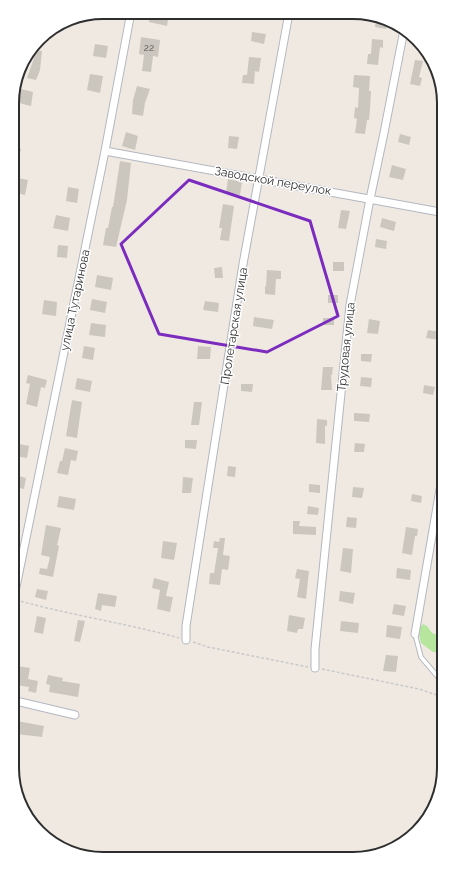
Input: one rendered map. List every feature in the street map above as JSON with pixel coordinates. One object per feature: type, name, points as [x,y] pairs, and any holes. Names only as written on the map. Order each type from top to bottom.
[{"type":"street","name":"улица Тутаринова","points":[[19,572],[105,151],[130,19]]},
{"type":"street","name":"Пролетарская улица","points":[[186,640],[186,626],[242,272],[288,19]]},
{"type":"street","name":"Трудовая улица","points":[[314,668],[350,305],[403,35]]},
{"type":"street","name":"Заводской переулок","points":[[105,151],[437,211]]},
{"type":"street","points":[[415,634],[437,507]]},
{"type":"street","points":[[19,702],[75,715]]},
{"type":"lane","points":[[415,634],[421,657],[437,676]]},
{"type":"path","points":[[19,601],[44,608],[123,624],[208,647],[419,689],[437,695]]},
{"type":"highlighted area","points":[[189,180],[310,221],[338,316],[267,352],[159,334],[121,244]]},
{"type":"green space","points":[[423,624],[427,626],[432,633],[437,635],[437,652],[433,652],[421,643],[418,629]]},
{"type":"building","points":[[150,19],[168,19],[167,26],[149,22]]},
{"type":"building","points":[[376,22],[387,26],[386,29],[375,27]]},
{"type":"building","points":[[252,32],[266,34],[264,44],[251,41]]},
{"type":"building","points":[[141,37],[160,40],[158,57],[153,56],[151,72],[142,71],[144,55],[139,54]]},
{"type":"building","points":[[372,39],[383,40],[383,48],[380,47],[378,65],[367,64],[368,54],[371,54]]},
{"type":"building","points":[[95,44],[108,46],[106,58],[93,56]]},
{"type":"building","points":[[37,50],[42,51],[40,70],[36,80],[27,78],[34,58],[32,57]]},
{"type":"building","points":[[249,57],[261,58],[259,72],[255,71],[254,84],[242,83],[243,75],[247,75]]},
{"type":"building","points":[[415,60],[423,61],[419,77],[422,78],[420,86],[410,84]]},
{"type":"building","points":[[90,74],[103,76],[100,93],[87,90]]},
{"type":"building","points":[[354,75],[370,76],[370,109],[365,134],[355,133],[357,119],[354,118],[355,107],[358,108],[359,88],[353,87]]},
{"type":"building","points":[[137,86],[150,89],[145,103],[143,116],[132,114],[133,100]]},
{"type":"building","points":[[21,89],[33,92],[31,106],[19,103]]},
{"type":"building","points":[[126,132],[138,136],[135,150],[122,146]]},
{"type":"building","points":[[400,134],[411,137],[409,145],[398,142]]},
{"type":"building","points":[[229,136],[239,137],[237,149],[228,148]]},
{"type":"building","points":[[19,149],[21,149],[19,159]]},
{"type":"building","points":[[120,161],[131,163],[127,200],[116,247],[103,245],[106,228],[108,228],[113,207]]},
{"type":"building","points":[[392,165],[406,169],[403,180],[389,177]]},
{"type":"building","points":[[19,178],[28,180],[25,195],[19,194]]},
{"type":"building","points":[[228,179],[242,182],[240,195],[226,193]]},
{"type":"building","points":[[68,187],[79,189],[77,203],[66,201]]},
{"type":"building","points":[[223,204],[234,206],[229,241],[220,240],[222,228],[219,228]]},
{"type":"building","points":[[341,210],[350,211],[346,229],[338,228]]},
{"type":"building","points":[[56,215],[70,218],[68,231],[53,228]]},
{"type":"building","points":[[382,218],[396,222],[394,231],[380,227]]},
{"type":"building","points":[[376,239],[387,241],[386,249],[375,247]]},
{"type":"building","points":[[58,245],[68,246],[67,258],[57,257]]},
{"type":"building","points":[[333,262],[344,262],[344,271],[333,271]]},
{"type":"building","points":[[222,267],[223,278],[215,278],[214,268]]},
{"type":"building","points":[[267,270],[281,271],[281,279],[276,279],[275,295],[265,294]]},
{"type":"building","points":[[97,275],[113,278],[111,290],[95,287]]},
{"type":"building","points":[[328,295],[338,295],[338,303],[328,303]]},
{"type":"building","points":[[92,299],[107,302],[105,313],[90,310]]},
{"type":"building","points":[[44,300],[57,302],[56,316],[42,314]]},
{"type":"building","points":[[205,301],[219,303],[218,312],[203,310]]},
{"type":"building","points":[[254,317],[274,320],[272,329],[253,326]]},
{"type":"building","points":[[323,318],[334,318],[334,325],[323,325]]},
{"type":"building","points":[[369,319],[380,321],[378,334],[367,333]]},
{"type":"building","points":[[91,323],[106,325],[105,337],[89,335]]},
{"type":"building","points":[[428,330],[437,331],[437,339],[426,338]]},
{"type":"building","points":[[84,346],[95,348],[93,360],[82,358]]},
{"type":"building","points":[[198,346],[211,347],[210,359],[197,359]]},
{"type":"building","points":[[361,354],[372,354],[371,362],[361,361]]},
{"type":"building","points":[[323,367],[333,367],[331,375],[332,390],[321,390]]},
{"type":"building","points":[[28,375],[47,380],[45,388],[41,387],[37,407],[26,404],[30,384],[26,383]]},
{"type":"building","points":[[361,377],[372,378],[371,387],[360,386]]},
{"type":"building","points":[[77,378],[92,381],[90,392],[75,389]]},
{"type":"building","points":[[241,384],[253,384],[252,392],[241,391]]},
{"type":"building","points":[[424,385],[435,387],[433,395],[423,393]]},
{"type":"building","points":[[72,400],[82,402],[77,438],[66,436]]},
{"type":"building","points":[[194,402],[202,402],[199,425],[191,425]]},
{"type":"building","points":[[354,413],[370,414],[369,422],[354,421]]},
{"type":"building","points":[[317,419],[327,420],[327,426],[325,426],[325,444],[316,443]]},
{"type":"building","points":[[185,440],[197,440],[196,449],[185,448]]},
{"type":"building","points":[[355,443],[365,444],[364,452],[354,452]]},
{"type":"building","points":[[19,444],[29,446],[27,458],[19,457]]},
{"type":"building","points":[[65,448],[78,451],[76,461],[71,460],[68,475],[57,473]]},
{"type":"building","points":[[228,466],[236,467],[235,477],[227,476]]},
{"type":"building","points":[[19,476],[26,478],[24,489],[19,488]]},
{"type":"building","points":[[183,477],[193,478],[191,493],[182,493]]},
{"type":"building","points":[[309,484],[320,485],[320,493],[309,492]]},
{"type":"building","points":[[353,487],[364,488],[362,498],[352,497]]},
{"type":"building","points":[[412,494],[422,496],[421,503],[411,501]]},
{"type":"building","points":[[59,496],[76,499],[74,510],[57,507]]},
{"type":"building","points":[[308,506],[319,508],[318,515],[307,514]]},
{"type":"building","points":[[347,517],[357,518],[356,528],[346,527]]},
{"type":"building","points":[[293,521],[300,521],[299,526],[316,527],[316,535],[293,534]]},
{"type":"building","points":[[46,525],[61,528],[57,545],[59,546],[53,577],[39,574],[40,568],[47,569],[50,557],[41,555]]},
{"type":"building","points":[[406,527],[418,529],[417,536],[415,536],[412,555],[402,553]]},
{"type":"building","points":[[220,538],[225,538],[223,555],[230,556],[228,570],[222,569],[220,585],[209,584],[210,573],[214,573],[218,548],[213,548],[214,541],[219,542]]},
{"type":"building","points":[[163,541],[177,543],[174,560],[161,558]]},
{"type":"building","points":[[343,548],[353,549],[351,573],[340,571]]},
{"type":"building","points":[[397,568],[411,570],[410,580],[396,578]]},
{"type":"building","points":[[297,569],[309,571],[306,599],[297,597],[300,579],[295,578]]},
{"type":"building","points":[[154,578],[169,582],[166,596],[173,597],[170,612],[157,609],[160,590],[152,588]]},
{"type":"building","points":[[37,589],[48,591],[46,600],[35,597]]},
{"type":"building","points":[[340,591],[355,593],[353,604],[339,601]]},
{"type":"building","points":[[98,593],[117,596],[115,607],[102,605],[101,611],[95,609]]},
{"type":"building","points":[[394,604],[406,606],[404,616],[392,614]]},
{"type":"building","points":[[289,615],[305,618],[303,629],[298,629],[297,633],[287,631]]},
{"type":"building","points":[[37,616],[46,618],[43,634],[34,632]]},
{"type":"building","points":[[78,620],[85,621],[80,642],[74,641]]},
{"type":"building","points":[[341,621],[359,623],[358,633],[340,631]]},
{"type":"building","points":[[387,625],[402,627],[400,639],[386,637]]},
{"type":"building","points":[[386,655],[398,656],[396,672],[383,671]]},
{"type":"building","points":[[19,666],[30,668],[28,679],[38,681],[36,693],[28,691],[29,687],[19,685]]},
{"type":"building","points":[[48,675],[63,678],[62,681],[80,684],[78,697],[49,692],[50,685],[46,684]]},
{"type":"building","points":[[19,721],[44,726],[42,737],[19,734]]}]
